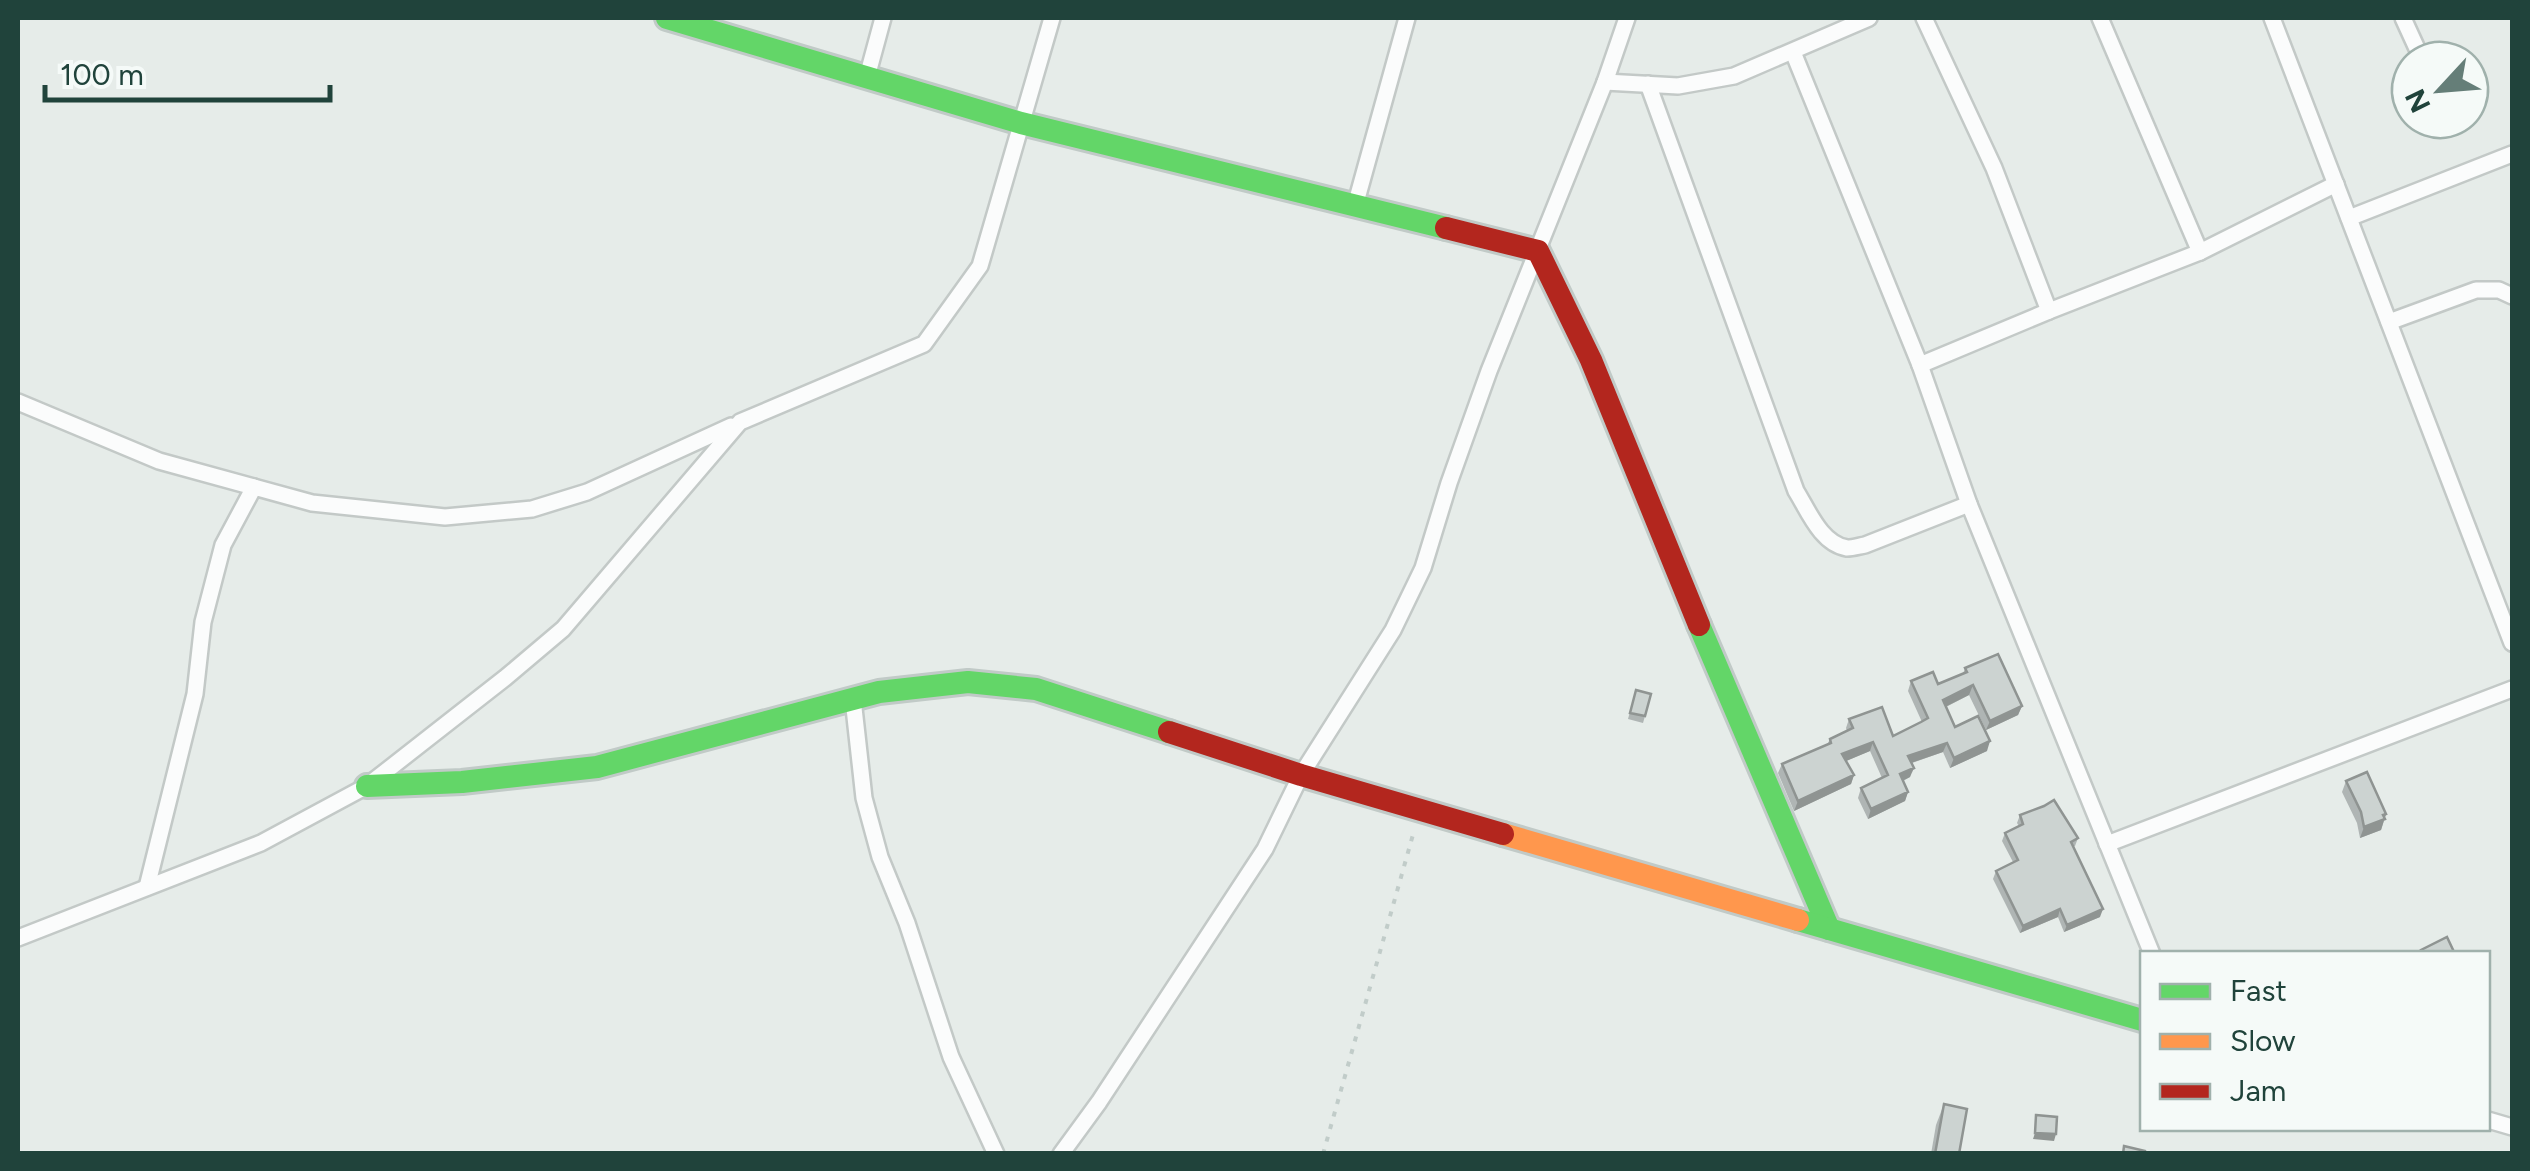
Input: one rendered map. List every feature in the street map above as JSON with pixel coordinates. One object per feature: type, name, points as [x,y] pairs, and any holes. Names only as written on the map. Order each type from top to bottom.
[{"type":"street","points":[[668,18],[1021,123],[1538,251]]},
{"type":"street","points":[[866,77],[883,18]]},
{"type":"street","points":[[18,402],[159,461],[312,502],[445,516],[532,509],[587,492],[924,344],[980,266],[1052,18]]},
{"type":"street","points":[[1355,206],[1407,18]]},
{"type":"street","points":[[1061,1154],[1265,848],[1301,775],[1393,630],[1424,568],[1449,482],[1490,370],[1627,18]]},
{"type":"street","points":[[1605,82],[1678,86],[1734,76],[1869,18]]},
{"type":"street","points":[[1924,18],[1994,168],[2049,310]]},
{"type":"street","points":[[2100,18],[2200,252]]},
{"type":"street","points":[[2272,18],[2512,643]]},
{"type":"street","points":[[1792,52],[1920,365],[1968,504],[2151,951]]},
{"type":"street","points":[[1648,84],[1796,490],[1815,523],[1830,541],[1847,548],[1968,504]]},
{"type":"street","points":[[2349,218],[2512,154]]},
{"type":"street","points":[[1920,365],[2200,252],[2336,184]]},
{"type":"street","points":[[1538,251],[1590,360],[1830,929]]},
{"type":"street","points":[[2389,322],[2476,290],[2499,290],[2512,296]]},
{"type":"street","points":[[18,938],[261,843],[367,786],[563,629],[740,422]]},
{"type":"street","points":[[147,887],[195,694],[204,622],[223,545],[254,486]]},
{"type":"street","points":[[367,786],[462,782],[597,767],[879,692],[968,682],[1036,689],[1301,775],[2140,1019]]},
{"type":"street","points":[[2108,844],[2512,689]]},
{"type":"street","points":[[853,699],[864,798],[880,857],[907,923],[950,1057],[996,1154]]},
{"type":"path","points":[[1323,1154],[1420,810]]},
{"type":"building","points":[[1998,654],[2022,706],[1990,721],[1973,685],[1943,700],[1955,727],[1978,716],[1990,741],[1954,758],[1947,743],[1908,756],[1914,768],[1900,774],[1908,792],[1871,809],[1861,788],[1888,775],[1873,742],[1842,754],[1854,775],[1798,801],[1782,764],[1831,743],[1830,739],[1853,728],[1849,719],[1882,707],[1893,736],[1921,722],[1928,718],[1911,681],[1933,672],[1938,684]]},
{"type":"building","points":[[1636,690],[1651,694],[1645,716],[1630,713]]},
{"type":"building","points":[[2367,772],[2386,814],[2385,819],[2364,827],[2346,781]]},
{"type":"building","points":[[2054,800],[2078,838],[2071,842],[2103,909],[2067,925],[2060,909],[2023,926],[1996,871],[2018,860],[2005,833],[2023,824],[2020,815]]},
{"type":"building","points":[[2447,937],[2454,951],[2422,951]]},
{"type":"building","points":[[1944,1104],[1967,1109],[1959,1154],[1935,1154]]},
{"type":"building","points":[[2036,1115],[2057,1117],[2056,1134],[2035,1133]]},
{"type":"building","points":[[2124,1146],[2145,1151],[2145,1154],[2123,1154]]},
{"type":"traffic: fast","points":[[667,18],[1021,123],[1446,228]]},
{"type":"traffic: fast","points":[[1699,625],[1829,929]]},
{"type":"traffic: fast","points":[[367,786],[462,782],[597,767],[879,692],[968,682],[1036,689],[1169,732]]},
{"type":"traffic: fast","points":[[1798,920],[2140,1019]]},
{"type":"traffic: slow","points":[[1503,834],[1798,920]]},
{"type":"traffic: jam","points":[[1446,228],[1538,251],[1591,360],[1699,625]]},
{"type":"traffic: jam","points":[[1169,732],[1503,834]]}]
